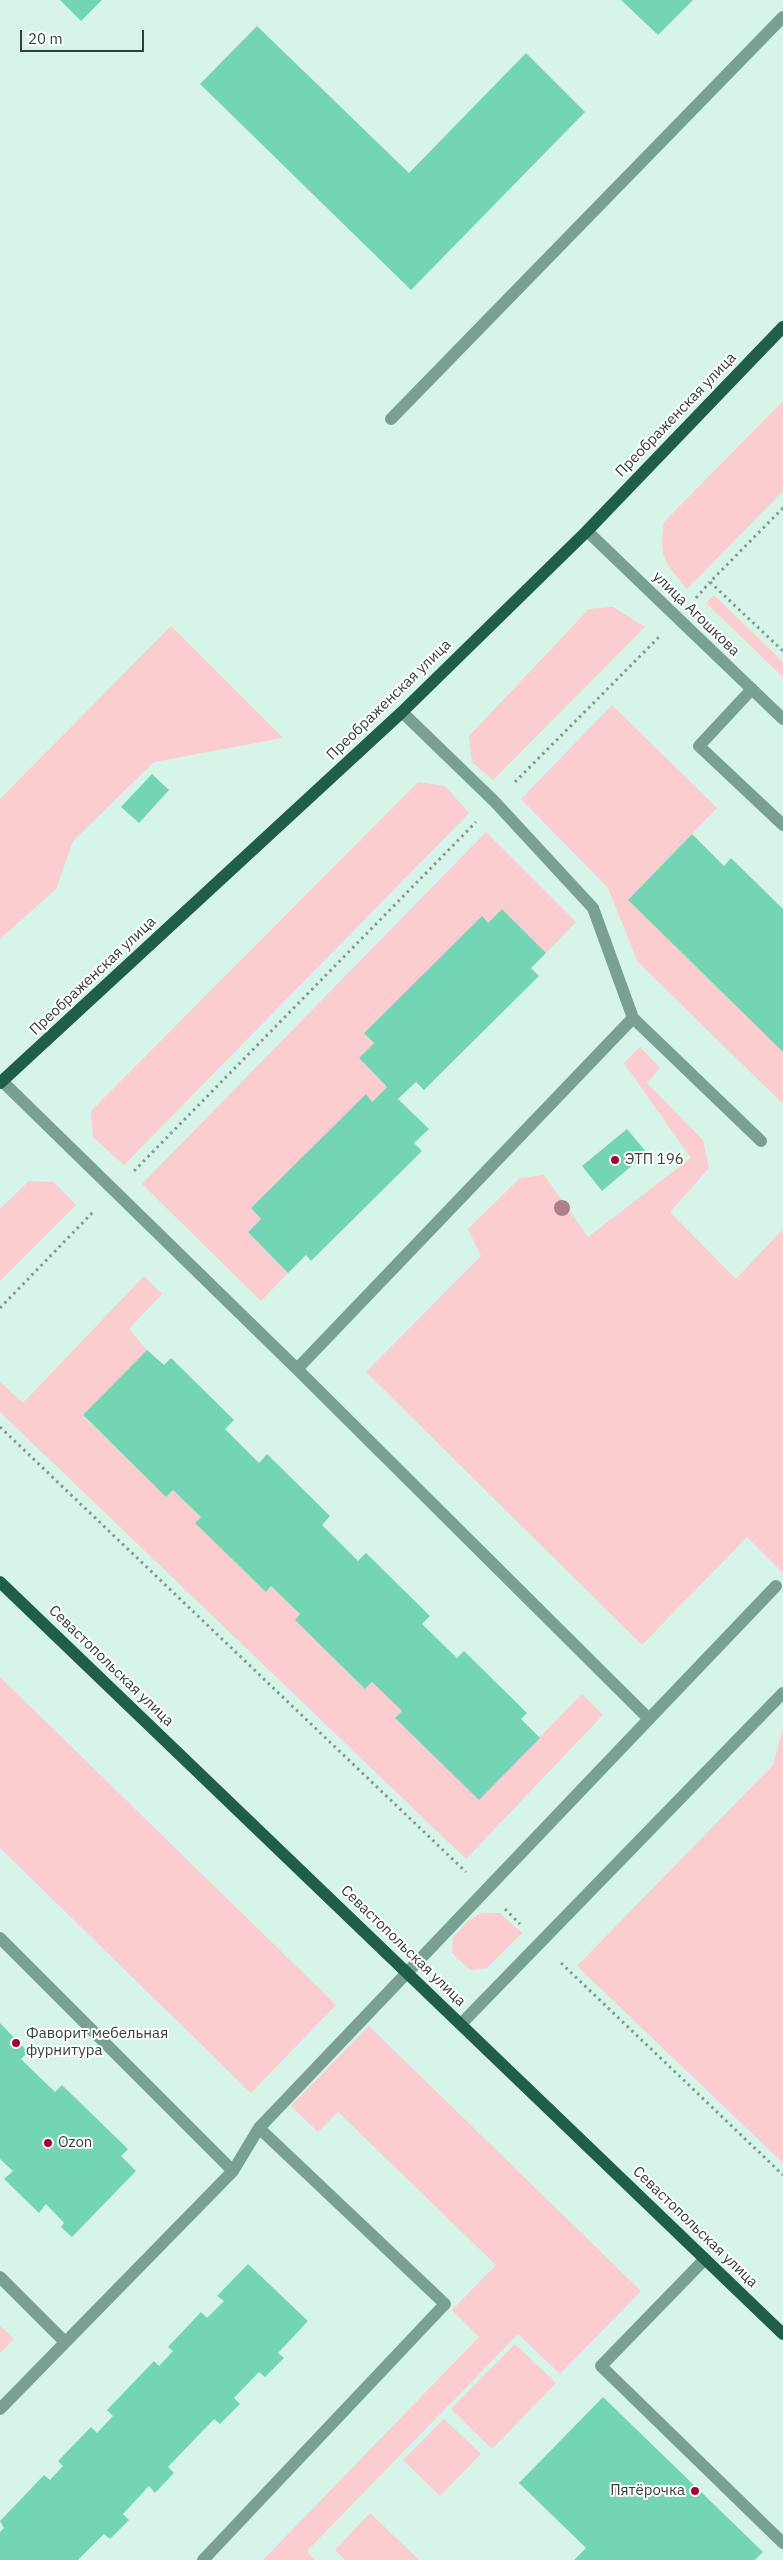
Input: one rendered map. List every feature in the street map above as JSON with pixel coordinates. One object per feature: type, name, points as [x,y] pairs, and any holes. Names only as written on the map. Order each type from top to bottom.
[{"type":"main road","name":"Преображенская улица","points":[[1,1083],[402,712],[587,531],[783,327]]},
{"type":"main road","name":"Севастопольская улица","points":[[0,1582],[783,2334]]},
{"type":"street","points":[[390,419],[783,17]]},
{"type":"street","name":"улица Агошкова","points":[[587,531],[783,719]]},
{"type":"street","points":[[752,689],[699,746],[783,825]]},
{"type":"street","points":[[402,712],[495,802],[593,908],[633,1018],[761,1141]]},
{"type":"street","points":[[297,1369],[633,1018]]},
{"type":"street","points":[[1,1083],[115,1190],[649,1719]]},
{"type":"street","points":[[0,2410],[232,2171],[259,2128],[776,1586]]},
{"type":"street","points":[[461,2024],[783,1692]]},
{"type":"street","points":[[0,1938],[232,2171]]},
{"type":"street","points":[[203,2560],[445,2304],[259,2128]]},
{"type":"street","points":[[706,2259],[602,2366],[783,2543]]},
{"type":"street","points":[[0,2277],[65,2342]]},
{"type":"path","points":[[0,1308],[495,802],[678,618],[710,582],[783,508]]},
{"type":"path","points":[[710,582],[783,651]]},
{"type":"path","points":[[0,1427],[783,2175]]},
{"type":"shaded area","points":[[783,401],[783,491],[687,589],[665,559],[662,544],[664,522]]},
{"type":"shaded area","points":[[714,595],[783,662],[783,677],[706,603]]},
{"type":"shaded area","points":[[613,607],[645,627],[493,780],[472,762],[469,736],[589,609]]},
{"type":"shaded area","points":[[171,626],[283,738],[154,762],[73,841],[56,889],[0,939],[0,799]]},
{"type":"shaded area","points":[[612,705],[717,808],[628,900],[783,1052],[783,1104],[638,962],[608,888],[521,799]]},
{"type":"shaded area","points":[[418,782],[445,786],[469,813],[124,1165],[93,1137],[91,1111]]},
{"type":"shaded area","points":[[486,832],[576,922],[546,953],[502,909],[488,923],[482,917],[364,1033],[374,1043],[359,1058],[387,1087],[372,1102],[366,1095],[251,1208],[261,1219],[248,1232],[288,1273],[261,1301],[142,1184]]},
{"type":"shaded area","points":[[640,1047],[660,1068],[647,1083],[703,1140],[709,1168],[670,1212],[736,1279],[783,1229],[783,1573],[747,1537],[642,1645],[366,1372],[481,1256],[468,1229],[520,1178],[544,1175],[588,1237],[691,1158],[624,1063]]},
{"type":"shaded area","points":[[29,1181],[54,1182],[76,1205],[0,1281],[0,1209]]},
{"type":"shaded area","points":[[144,1276],[162,1294],[129,1329],[147,1350],[83,1416],[166,1497],[173,1490],[201,1517],[196,1523],[266,1591],[271,1586],[300,1614],[295,1620],[365,1689],[372,1682],[402,1711],[395,1718],[479,1799],[582,1694],[603,1715],[466,1859],[0,1412],[0,1382],[23,1403]]},
{"type":"shaded area","points":[[0,1677],[336,2005],[251,2093],[0,1848]]},
{"type":"shaded area","points":[[783,1729],[783,2163],[577,1966],[773,1765]]},
{"type":"shaded area","points":[[481,1913],[500,1913],[522,1933],[487,1968],[470,1970],[452,1953],[453,1937],[468,1921]]},
{"type":"shaded area","points":[[369,2026],[641,2291],[560,2374],[518,2334],[307,2551],[315,2560],[263,2560],[479,2337],[452,2310],[496,2265],[338,2112],[318,2132],[291,2106]]},
{"type":"shaded area","points":[[0,2326],[14,2339],[0,2353]]},
{"type":"shaded area","points":[[515,2344],[556,2383],[492,2449],[451,2409]]},
{"type":"shaded area","points":[[444,2419],[481,2454],[440,2496],[403,2460]]},
{"type":"shaded area","points":[[370,2513],[419,2560],[345,2560],[335,2550]]},
{"type":"building","points":[[60,0],[102,0],[81,21]]},
{"type":"building","points":[[621,0],[693,0],[658,35]]},
{"type":"building","points":[[257,26],[409,173],[526,53],[585,112],[411,290],[200,84]]},
{"type":"building","points":[[152,774],[169,790],[139,823],[121,807]]},
{"type":"building","points":[[692,834],[724,866],[731,858],[783,909],[783,1052],[628,900]]},
{"type":"building","points":[[502,909],[546,953],[531,968],[539,976],[424,1090],[416,1082],[398,1099],[429,1129],[414,1143],[422,1151],[311,1261],[306,1255],[288,1273],[248,1232],[261,1219],[251,1208],[366,1094],[372,1102],[387,1087],[359,1058],[374,1043],[364,1033],[482,916],[488,923]]},
{"type":"building","name":"ЭТП 196","points":[[627,1129],[647,1153],[602,1191],[582,1166]]},
{"type":"building","points":[[147,1350],[164,1365],[171,1358],[234,1420],[225,1429],[259,1463],[267,1454],[330,1516],[322,1525],[358,1561],[366,1553],[430,1616],[422,1624],[457,1658],[464,1651],[527,1713],[521,1719],[540,1738],[479,1800],[395,1718],[402,1711],[372,1682],[365,1689],[295,1620],[300,1614],[271,1586],[266,1592],[195,1523],[201,1517],[173,1490],[166,1497],[83,1415]]},
{"type":"building","points":[[0,2023],[28,2052],[21,2059],[55,2092],[62,2085],[128,2149],[121,2156],[136,2171],[72,2237],[61,2227],[64,2223],[46,2204],[39,2213],[4,2179],[13,2171],[0,2159]]},
{"type":"building","points":[[248,2264],[308,2321],[278,2353],[284,2358],[265,2377],[259,2372],[234,2398],[240,2404],[220,2424],[214,2419],[168,2467],[174,2473],[155,2493],[149,2486],[123,2514],[129,2520],[110,2539],[104,2534],[78,2560],[0,2560],[0,2532],[4,2528],[0,2521],[44,2475],[50,2480],[63,2466],[58,2461],[91,2427],[97,2433],[113,2416],[107,2410],[154,2361],[159,2366],[173,2351],[168,2347],[201,2312],[207,2318],[224,2301],[217,2296]]},
{"type":"building","points":[[603,2397],[763,2552],[755,2560],[574,2560],[586,2548],[519,2483]]},
{"type":"place","name":"ЭТП 196","points":[[615,1160]]},
{"type":"place","name":"Фаворит мебельная фурнитура","points":[[16,2043]]},
{"type":"place","name":"Ozon","points":[[48,2143]]},
{"type":"place","name":"Пятёрочка","points":[[695,2491]]}]
